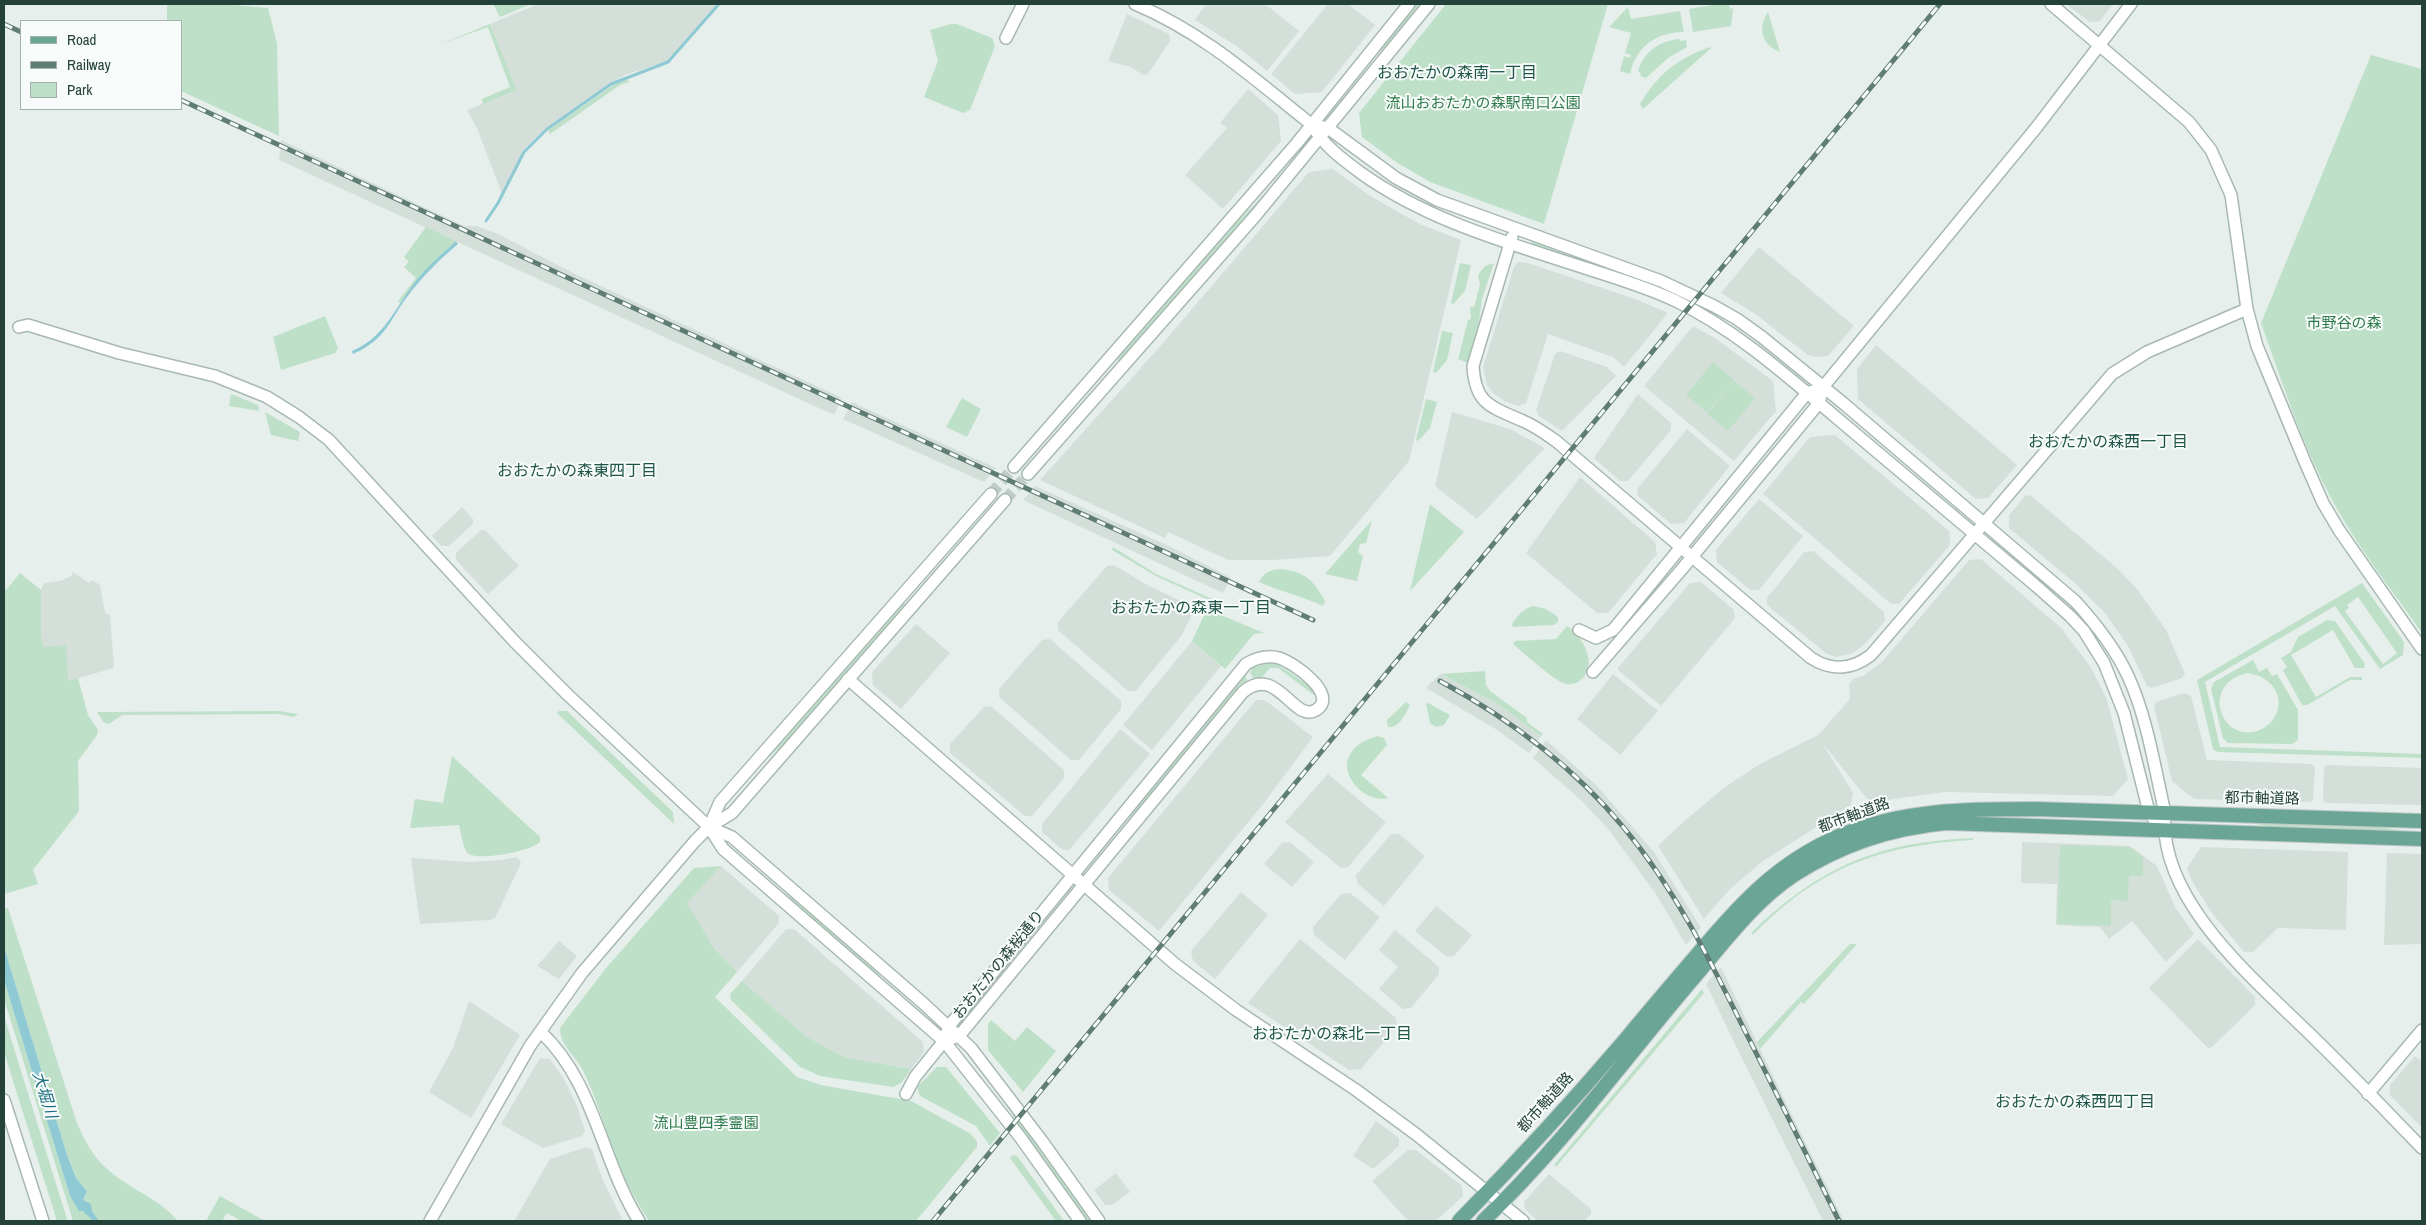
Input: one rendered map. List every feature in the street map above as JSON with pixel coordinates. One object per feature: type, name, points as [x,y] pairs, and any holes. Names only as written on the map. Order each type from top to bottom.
[{"type":"main road","name":"都市軸道路","points":[[1459,1221],[1614,1053],[1739,905],[1764,882],[1808,852],[1838,836],[1886,819],[1939,811],[2035,809],[2422,821]]},
{"type":"main road","name":"都市軸道路","points":[[1483,1221],[1563,1136],[1744,920],[1774,891],[1793,876],[1824,858],[1888,832],[1946,823],[2163,832],[2422,839]]},
{"type":"street","points":[[1006,38],[1023,4]]},
{"type":"street","points":[[1135,4],[1184,28],[1217,48],[1312,125],[1320,139],[1375,182],[1412,204],[1448,221],[1510,244],[1621,280],[1675,301],[1709,319],[1746,344],[1819,403],[2070,616],[2095,648],[2119,697],[2148,812],[2163,832],[2181,886],[2210,933],[2422,1148]]},
{"type":"street","points":[[1014,467],[1312,125],[1410,4]]},
{"type":"street","points":[[1028,474],[1180,302],[1320,139],[1429,4]]},
{"type":"street","points":[[2052,4],[2189,122],[2212,150],[2230,196],[2246,308],[2263,362],[2323,503],[2345,540],[2422,649]]},
{"type":"street","points":[[1593,672],[1692,557],[1819,403],[1824,387],[2036,128],[2131,4]]},
{"type":"street","points":[[1312,125],[1328,128],[1380,168],[1416,190],[1450,206],[1636,271],[1689,292],[1737,319],[1824,387],[2075,601],[2100,630],[2119,659],[2138,703],[2165,813],[2163,832]]},
{"type":"street","points":[[1515,229],[1473,366],[1477,391],[1488,405],[1526,422],[1556,441],[1811,658],[1819,663],[1840,668],[1854,665],[1871,655],[2112,374],[2147,352],[2246,308]]},
{"type":"street","points":[[19,327],[28,325],[119,353],[214,376],[267,397],[306,423],[344,455],[475,601],[568,695],[709,827],[723,849],[944,1042],[1020,1137],[1080,1221]]},
{"type":"street","points":[[1579,630],[1596,638],[1612,630],[1807,394],[1824,387]]},
{"type":"street","points":[[430,1221],[522,1060],[582,973],[709,827],[720,802],[991,494]]},
{"type":"street","points":[[709,827],[732,813],[1005,500]]},
{"type":"street","points":[[1265,657],[1281,658],[1319,686],[1323,694],[1322,702],[1315,711],[1305,712],[1273,687],[1258,684],[1251,679],[1248,672],[1251,661],[1265,657]]},
{"type":"street","name":"おおたかの森桜通り","points":[[944,1042],[949,1026],[1239,672],[1251,661]]},
{"type":"street","points":[[848,679],[1072,876],[1214,994],[1417,1134],[1522,1221]]},
{"type":"street","name":"おおたかの森桜通り","points":[[944,1042],[959,1036],[1243,692],[1258,684]]},
{"type":"street","points":[[709,827],[732,837],[949,1026],[971,1048],[1014,1103],[1099,1221]]},
{"type":"street","points":[[2368,1094],[2422,1030]]},
{"type":"street","points":[[541,1032],[553,1043],[582,1087],[624,1197],[639,1221]]},
{"type":"street","points":[[906,1094],[921,1070],[944,1042]]},
{"type":"street","points":[[4,1100],[43,1221]]},
{"type":"shaded area","points":[[538,4],[718,4],[668,61],[625,75],[610,83],[547,127],[524,149],[502,194],[477,128],[467,110],[517,90],[490,24]]},
{"type":"shaded area","points":[[1206,4],[1265,4],[1299,31],[1267,71],[1238,47],[1195,20]]},
{"type":"shaded area","points":[[1328,4],[1348,4],[1375,25],[1322,92],[1295,94],[1271,74]]},
{"type":"shaded area","points":[[2066,4],[2113,4],[2100,21],[2090,22]]},
{"type":"shaded area","points":[[1127,14],[1169,34],[1170,41],[1148,74],[1143,75],[1131,67],[1108,61]]},
{"type":"shaded area","points":[[1248,89],[1278,115],[1281,141],[1223,209],[1185,175],[1227,128],[1220,123]]},
{"type":"shaded area","points":[[281,140],[464,226],[477,226],[498,234],[575,274],[842,398],[834,415],[279,160]]},
{"type":"shaded area","points":[[1333,169],[1369,195],[1400,213],[1422,225],[1461,240],[1409,461],[1330,556],[1273,560],[1228,560],[1168,532],[1165,538],[1040,480],[1157,350],[1309,172]]},
{"type":"shaded area","points":[[1759,247],[1854,326],[1828,356],[1815,357],[1808,355],[1754,313],[1721,293]]},
{"type":"shaded area","points":[[1518,262],[1528,263],[1638,300],[1668,313],[1624,367],[1613,357],[1548,334],[1526,403],[1518,406],[1504,401],[1493,393],[1487,385],[1483,367],[1514,267]]},
{"type":"shaded area","points":[[1693,326],[1715,338],[1773,381],[1776,411],[1734,461],[1644,386]]},
{"type":"shaded area","points":[[1876,345],[2017,465],[1988,498],[1976,499],[1858,399],[1857,369]]},
{"type":"shaded area","points":[[1560,351],[1607,367],[1616,376],[1562,431],[1539,416],[1536,410],[1555,354]]},
{"type":"shaded area","points":[[1638,394],[1671,423],[1671,430],[1628,481],[1620,481],[1594,458]]},
{"type":"shaded area","points":[[852,402],[996,468],[984,482],[843,419]]},
{"type":"shaded area","points":[[1452,412],[1510,429],[1545,448],[1477,519],[1435,486]]},
{"type":"shaded area","points":[[1687,429],[1730,466],[1684,523],[1671,524],[1638,496],[1637,489]]},
{"type":"shaded area","points":[[1835,435],[1949,531],[1950,545],[1899,604],[1891,604],[1763,494],[1810,437]]},
{"type":"shaded area","points":[[1580,477],[1655,542],[1657,554],[1608,613],[1597,613],[1526,553]]},
{"type":"shaded area","points":[[1035,486],[1169,546],[1231,578],[1223,593],[1023,500]]},
{"type":"shaded area","points":[[2030,495],[2118,569],[2137,589],[2166,630],[2185,674],[2182,678],[2151,688],[2147,686],[2128,646],[2105,613],[2077,585],[2009,528],[2009,515],[2025,496]]},
{"type":"shaded area","points":[[1759,499],[1803,536],[1759,590],[1750,590],[1717,562],[1716,550]]},
{"type":"shaded area","points":[[462,507],[473,519],[473,524],[449,546],[441,546],[432,536]]},
{"type":"shaded area","points":[[481,530],[485,530],[519,566],[488,594],[456,560],[456,553]]},
{"type":"shaded area","points":[[1813,551],[1884,612],[1885,621],[1867,642],[1853,653],[1836,657],[1827,654],[1767,605],[1767,598],[1804,552]]},
{"type":"shaded area","points":[[1981,559],[2061,628],[2090,666],[2106,697],[2128,779],[2113,796],[1946,792],[1893,799],[1872,805],[1821,741],[1853,793],[1851,805],[1763,861],[1730,889],[1704,919],[1658,846],[1725,787],[1760,764],[1818,735],[1850,699],[1849,685],[1853,679],[1863,676],[1882,662],[1969,560]]},
{"type":"shaded area","points":[[1114,565],[1149,586],[1190,605],[1193,612],[1182,635],[1136,691],[1128,691],[1058,630],[1058,622],[1107,566]]},
{"type":"shaded area","points":[[73,572],[89,583],[92,580],[100,585],[105,613],[110,615],[114,668],[68,681],[44,647],[41,637],[41,590],[44,583],[61,581],[71,576]]},
{"type":"shaded area","points":[[1701,582],[1734,610],[1735,618],[1661,706],[1617,669],[1690,583]]},
{"type":"shaded area","points":[[916,624],[950,653],[901,709],[873,685],[872,672]]},
{"type":"shaded area","points":[[1050,639],[1121,701],[1121,709],[1079,760],[1071,760],[999,697],[999,689],[1042,640]]},
{"type":"shaded area","points":[[1192,641],[1221,666],[1152,750],[1123,725]]},
{"type":"shaded area","points":[[1441,674],[1498,704],[1541,736],[1529,753],[1494,728],[1426,688]]},
{"type":"shaded area","points":[[1613,674],[1658,711],[1620,755],[1577,719]]},
{"type":"shaded area","points":[[2184,693],[2191,696],[2207,760],[2312,764],[2315,768],[2313,799],[2311,802],[2194,799],[2172,781],[2154,706],[2156,702]]},
{"type":"shaded area","points":[[1256,700],[1264,700],[1313,737],[1264,803],[1159,931],[1109,890],[1108,878]]},
{"type":"shaded area","points":[[991,706],[1064,770],[1064,778],[1032,816],[1025,816],[950,753],[950,744],[984,707]]},
{"type":"shaded area","points":[[1120,729],[1150,754],[1069,850],[1063,850],[1042,832],[1042,824]]},
{"type":"shaded area","points":[[1546,740],[1598,787],[1654,852],[1701,928],[1686,945],[1656,894],[1609,830],[1583,802],[1533,758]]},
{"type":"shaded area","points":[[2327,765],[2422,768],[2422,805],[2326,803],[2323,800],[2324,767]]},
{"type":"shaded area","points":[[1328,774],[1386,822],[1348,867],[1341,868],[1285,822]]},
{"type":"shaded area","points":[[1391,834],[1399,834],[1425,856],[1384,906],[1357,883],[1356,875]]},
{"type":"shaded area","points":[[1290,842],[1314,862],[1292,887],[1264,864],[1282,843]]},
{"type":"shaded area","points":[[2022,842],[2130,846],[2157,866],[2175,907],[2194,934],[2166,962],[2132,921],[2109,939],[2100,927],[2056,925],[2057,884],[2021,883]]},
{"type":"shaded area","points":[[2201,847],[2348,852],[2346,930],[2278,928],[2253,952],[2244,952],[2211,912],[2192,881],[2187,868]]},
{"type":"shaded area","points":[[2387,853],[2422,854],[2422,944],[2384,945]]},
{"type":"shaded area","points":[[517,857],[521,863],[495,918],[489,920],[420,924],[411,858],[469,862]]},
{"type":"shaded area","points":[[721,866],[779,916],[779,923],[737,972],[714,948],[686,903]]},
{"type":"shaded area","points":[[1241,892],[1268,915],[1215,979],[1193,961],[1191,951]]},
{"type":"shaded area","points":[[1350,893],[1380,917],[1345,960],[1314,935],[1313,927],[1341,894]]},
{"type":"shaded area","points":[[1436,906],[1472,935],[1454,956],[1447,957],[1415,931]]},
{"type":"shaded area","points":[[786,929],[794,929],[923,1042],[924,1052],[911,1069],[844,1057],[807,1037],[742,981]]},
{"type":"shaded area","points":[[1395,930],[1439,967],[1439,974],[1411,1008],[1403,1009],[1379,989],[1398,967],[1379,950]]},
{"type":"shaded area","points":[[1300,939],[1396,1018],[1397,1026],[1361,1069],[1349,1070],[1248,1003]]},
{"type":"shaded area","points":[[2198,939],[2255,997],[2255,1005],[2212,1047],[2208,1048],[2149,988]]},
{"type":"shaded area","points":[[559,941],[577,956],[559,979],[537,966]]},
{"type":"shaded area","points":[[1721,967],[1844,1221],[1823,1221],[1706,984]]},
{"type":"shaded area","points":[[469,1001],[520,1035],[471,1118],[429,1092],[453,1048]]},
{"type":"shaded area","points":[[2415,1056],[2422,1061],[2422,1128],[2390,1095],[2390,1085]]},
{"type":"shaded area","points":[[540,1058],[550,1059],[564,1079],[577,1106],[585,1131],[582,1136],[543,1148],[501,1124]]},
{"type":"shaded area","points":[[1376,1121],[1399,1138],[1399,1146],[1373,1169],[1353,1156]]},
{"type":"shaded area","points":[[586,1147],[592,1149],[602,1178],[623,1221],[514,1221],[550,1159]]},
{"type":"shaded area","points":[[1408,1150],[1416,1150],[1462,1186],[1463,1196],[1436,1221],[1408,1221],[1372,1181]]},
{"type":"shaded area","points":[[1116,1173],[1130,1192],[1112,1205],[1105,1205],[1094,1190]]},
{"type":"shaded area","points":[[1549,1174],[1591,1209],[1591,1214],[1584,1221],[1538,1221],[1525,1209],[1524,1202]]},
{"type":"green space","points":[[167,4],[224,4],[268,8],[277,43],[279,136],[182,91],[182,20],[167,20]]},
{"type":"green space","points":[[493,4],[531,4],[500,17]]},
{"type":"green space","points":[[1415,4],[1422,4],[1400,32],[1368,63]]},
{"type":"green space","name":"流山おおたかの森駅南口公園","points":[[1446,4],[1608,4],[1544,224],[1430,182],[1396,162],[1362,137],[1359,113]]},
{"type":"green space","points":[[1729,4],[1730,9],[1733,8],[1731,26],[1693,32],[1689,9]]},
{"type":"green space","points":[[1628,7],[1631,19],[1680,11],[1684,32],[1665,35],[1649,42],[1637,56],[1630,74],[1620,71],[1624,56],[1630,58],[1631,55],[1625,53],[1631,33],[1609,27]]},
{"type":"green space","points":[[1768,12],[1780,52],[1769,45],[1763,35],[1763,24]]},
{"type":"green space","points":[[490,24],[517,90],[483,104],[482,99],[510,87],[488,27],[438,45]]},
{"type":"green space","points":[[957,24],[992,38],[995,46],[970,110],[963,113],[924,97],[938,61],[930,30]]},
{"type":"green space","points":[[1679,39],[1680,41],[1686,40],[1687,47],[1668,58],[1646,78],[1640,76],[1641,73],[1638,71],[1648,53],[1665,42]]},
{"type":"green space","points":[[1710,47],[1643,109],[1640,104],[1661,76],[1688,56]]},
{"type":"green space","name":"市野谷の森","points":[[2371,55],[2422,69],[2422,633],[2364,552],[2342,518],[2321,479],[2302,435],[2261,323]]},
{"type":"green space","points":[[626,78],[629,82],[620,85],[550,134],[548,130]]},
{"type":"green space","points":[[1267,192],[1120,362],[1117,359],[1237,222]]},
{"type":"green space","points":[[426,227],[456,241],[426,270],[400,303],[398,301],[416,278],[404,267],[409,262],[404,257]]},
{"type":"green space","points":[[1532,239],[1611,267],[1662,288],[1687,300],[1711,313],[1734,328],[1676,295],[1531,245]]},
{"type":"green space","points":[[1460,263],[1471,265],[1465,291],[1453,304],[1451,303]]},
{"type":"green space","points":[[1494,263],[1482,299],[1479,321],[1468,363],[1458,359],[1468,320],[1471,319],[1470,307],[1474,307],[1480,285],[1478,275],[1485,266]]},
{"type":"green space","points":[[325,316],[338,348],[335,353],[281,370],[273,337]]},
{"type":"green space","points":[[1442,331],[1453,333],[1447,360],[1436,373],[1433,372]]},
{"type":"green space","points":[[1713,362],[1734,380],[1707,412],[1686,395]]},
{"type":"green space","points":[[1734,381],[1755,398],[1728,431],[1707,414]]},
{"type":"green space","points":[[231,394],[258,405],[259,411],[229,406]]},
{"type":"green space","points":[[962,398],[981,409],[967,437],[946,427]]},
{"type":"green space","points":[[1426,399],[1437,402],[1430,428],[1418,441],[1416,440]]},
{"type":"green space","points":[[265,412],[300,432],[298,441],[271,435]]},
{"type":"green space","points":[[1430,504],[1464,532],[1410,591]]},
{"type":"green space","points":[[1372,520],[1366,543],[1360,544],[1358,552],[1363,556],[1357,581],[1325,574]]},
{"type":"green space","points":[[1113,547],[1156,574],[1212,599],[1211,601],[1156,576],[1112,550]]},
{"type":"green space","points":[[1281,569],[1297,572],[1308,578],[1325,601],[1323,606],[1259,582],[1268,572]]},
{"type":"green space","points":[[20,573],[41,590],[41,637],[44,647],[66,645],[68,681],[78,678],[88,715],[98,730],[97,735],[78,761],[79,811],[33,870],[38,884],[4,894],[4,589],[6,590]]},
{"type":"green space","points":[[2362,583],[2404,642],[2403,655],[2380,669],[2335,606],[2205,682],[2220,747],[2422,754],[2422,758],[2217,752],[2213,749],[2197,680]],"holes":[[[2358,597],[2397,653],[2383,664],[2345,611],[2349,608],[2347,605]]]},
{"type":"green space","points":[[902,602],[906,605],[791,737],[759,766]]},
{"type":"green space","points":[[1534,606],[1546,609],[1558,617],[1558,622],[1554,625],[1513,627],[1512,624],[1521,612]]},
{"type":"green space","points":[[1207,609],[1264,633],[1254,634],[1225,669],[1192,641]]},
{"type":"green space","points":[[2327,620],[2335,621],[2365,664],[2364,668],[2355,668],[2333,630],[2291,655],[2316,697],[2350,677],[2362,677],[2362,680],[2350,680],[2307,705],[2302,705],[2283,670],[2287,667],[2281,658],[2291,652],[2298,637]]},
{"type":"green space","points":[[1567,626],[1583,643],[1589,665],[1583,678],[1570,684],[1554,678],[1513,644],[1515,641],[1556,639]]},
{"type":"green space","points":[[2253,660],[2259,672],[2267,668],[2272,676],[2277,674],[2298,710],[2298,740],[2292,744],[2228,743],[2223,738],[2211,689],[2214,682]],"holes":[[[2247,673],[2254,674],[2272,685],[2276,691],[2279,704],[2276,715],[2269,724],[2262,729],[2248,733],[2237,730],[2227,723],[2222,713],[2220,701],[2223,689],[2232,680]]]},
{"type":"green space","points":[[1269,663],[1281,667],[1314,688],[1317,695],[1314,695],[1278,668],[1270,668],[1262,677],[1253,678],[1250,673],[1252,668]]},
{"type":"green space","points":[[1485,671],[1486,685],[1490,691],[1527,718],[1527,722],[1543,734],[1541,736],[1498,704],[1441,674]]},
{"type":"green space","points":[[1242,677],[1246,677],[1247,681],[1150,797],[1121,826],[1092,860]]},
{"type":"green space","points":[[1406,702],[1410,705],[1402,720],[1392,727],[1388,727],[1387,720]]},
{"type":"green space","points":[[1428,703],[1450,715],[1444,725],[1436,727],[1430,723],[1426,704]]},
{"type":"green space","points":[[279,711],[298,714],[294,717],[279,714],[122,715],[109,724],[104,723],[97,712]]},
{"type":"green space","points":[[559,711],[567,711],[673,812],[674,824],[557,713]]},
{"type":"green space","points":[[1377,736],[1384,738],[1387,745],[1361,775],[1388,798],[1377,798],[1366,794],[1357,787],[1350,777],[1347,766],[1350,754],[1359,744]]},
{"type":"green space","points":[[452,756],[540,837],[540,842],[516,852],[494,856],[475,856],[469,854],[465,849],[459,825],[410,828],[415,799],[443,803]]},
{"type":"green space","points":[[2239,821],[2365,825],[2406,831],[2406,833],[2283,829]]},
{"type":"green space","points":[[1973,838],[1973,840],[1909,848],[1852,864],[1802,893],[1777,912],[1753,935],[1752,932],[1777,909],[1802,890],[1827,874],[1853,862],[1880,852],[1908,845],[1939,840]]},
{"type":"green space","points":[[2060,845],[2130,847],[2143,857],[2143,876],[2129,876],[2128,901],[2111,900],[2111,926],[2057,924]]},
{"type":"green space","name":"流山豊四季霊園","points":[[721,866],[687,903],[714,948],[737,972],[715,997],[797,1077],[821,1085],[911,1101],[971,1134],[977,1142],[977,1147],[916,1221],[649,1221],[634,1197],[625,1180],[586,1078],[581,1067],[562,1039],[560,1028],[606,968],[694,868]]},
{"type":"green space","points":[[774,880],[864,957],[885,982],[802,912]]},
{"type":"green space","points":[[8,908],[77,1123],[84,1139],[101,1163],[119,1179],[170,1212],[178,1221],[99,1221],[83,1200],[87,1191],[76,1178],[67,1155],[4,947],[4,909]]},
{"type":"green space","points":[[1850,944],[1857,944],[1804,1004],[1801,1002],[1760,1049],[1757,1042]]},
{"type":"green space","points":[[4,980],[70,1196],[93,1221],[73,1221],[4,999]]},
{"type":"green space","points":[[742,981],[807,1037],[844,1057],[911,1069],[901,1083],[893,1087],[820,1076],[800,1067],[731,1000],[730,994]]},
{"type":"green space","points":[[1702,989],[1704,993],[1556,1167],[1554,1165]]},
{"type":"green space","points":[[4,1016],[68,1221],[57,1221],[4,1052]]},
{"type":"green space","points":[[991,1020],[1015,1041],[1027,1027],[1056,1051],[1023,1092],[988,1050],[988,1024]]},
{"type":"green space","points":[[937,1067],[946,1067],[1000,1133],[990,1146],[976,1126],[920,1096],[917,1087]]},
{"type":"green space","points":[[1008,1102],[1094,1221],[1087,1221],[1023,1132],[1006,1104]]},
{"type":"green space","points":[[1013,1155],[1017,1156],[1064,1221],[1056,1221],[1010,1158]]},
{"type":"green space","points":[[220,1196],[265,1221],[241,1221],[227,1213],[222,1221],[206,1221]]},
{"type":"water","points":[[456,241],[458,244],[432,267],[415,286],[380,335],[373,342],[353,354],[352,351],[373,338],[381,330],[420,276]]},
{"type":"water","name":"大堀川","points":[[4,947],[67,1155],[76,1178],[87,1191],[83,1200],[91,1204],[92,1211],[99,1221],[93,1221],[83,1211],[79,1211],[70,1196],[4,980]]},
{"type":"waterway","points":[[486,221],[498,203],[524,152],[547,129],[611,84],[668,62],[719,4]]},
{"type":"tunnel","points":[[991,494],[1014,467]]},
{"type":"tunnel","points":[[1005,500],[1028,474]]},
{"type":"railway","points":[[933,1221],[1940,4]]},
{"type":"railway","points":[[4,24],[20,32]]},
{"type":"railway","points":[[182,100],[1313,620]]},
{"type":"railway","points":[[1440,681],[1516,728],[1562,764],[1604,805],[1659,874],[1703,948],[1839,1221]]},
{"type":"district","name":"おおたかの森南一丁目","points":[[1457,74]]},
{"type":"district","name":"おおたかの森西一丁目","points":[[2108,443]]},
{"type":"district","name":"おおたかの森東四丁目","points":[[577,472]]},
{"type":"district","name":"おおたかの森東一丁目","points":[[1191,609]]},
{"type":"district","name":"おおたかの森北一丁目","points":[[1332,1035]]},
{"type":"district","name":"おおたかの森西四丁目","points":[[2075,1103]]}]
